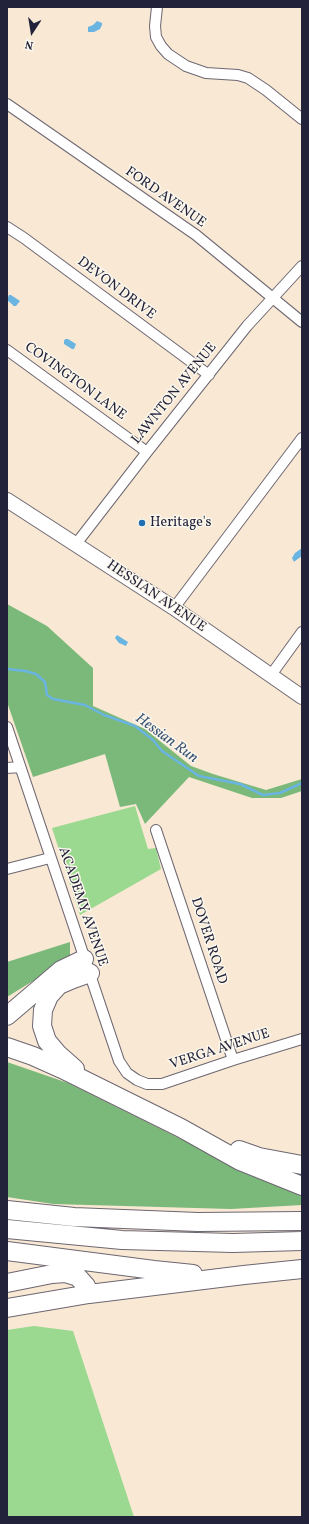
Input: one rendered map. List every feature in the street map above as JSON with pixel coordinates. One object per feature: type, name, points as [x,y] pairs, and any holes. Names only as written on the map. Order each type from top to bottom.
[{"type":"highway","points":[[7,1016],[61,970],[87,966]]},
{"type":"highway","points":[[87,966],[68,981],[56,988],[44,1005],[42,1021],[45,1036],[54,1050],[91,1083]]},
{"type":"highway","points":[[7,1047],[33,1056],[91,1083],[181,1128],[240,1161],[302,1186]]},
{"type":"highway","points":[[181,1128],[259,1156],[302,1165]]},
{"type":"highway","points":[[7,1210],[74,1216],[167,1221],[206,1222],[302,1220]]},
{"type":"highway","points":[[7,1229],[122,1240],[233,1243],[302,1241]]},
{"type":"highway","points":[[7,1251],[154,1270],[204,1274],[244,1275]]},
{"type":"highway","points":[[7,1255],[26,1263],[44,1275]]},
{"type":"highway","points":[[7,1308],[89,1294],[302,1269]]},
{"type":"highway","points":[[7,1283],[44,1275],[59,1273],[72,1274],[83,1281],[89,1294]]},
{"type":"main road","name":"HESSIAN AVENUE","points":[[7,500],[174,608],[302,697]]},
{"type":"street","points":[[157,7],[155,26],[156,37],[168,54],[186,66],[206,73],[238,75],[248,78],[262,86],[302,119]]},
{"type":"street","name":"FORD AVENUE","points":[[7,104],[196,235],[302,322]]},
{"type":"street","name":"DEVON DRIVE","points":[[7,227],[24,238],[208,375]]},
{"type":"street","name":"LAWNTON AVENUE","points":[[76,544],[146,452],[247,326],[302,266]]},
{"type":"street","name":"COVINGTON LANE","points":[[7,350],[146,452]]},
{"type":"street","points":[[174,608],[302,438]]},
{"type":"street","points":[[271,675],[302,632]]},
{"type":"street","name":"ACADEMY AVENUE","points":[[7,727],[119,1061],[127,1073],[146,1084]]},
{"type":"street","points":[[7,768],[20,767]]},
{"type":"street","name":"DOVER ROAD","points":[[156,830],[233,1060]]},
{"type":"street","points":[[7,869],[50,858]]},
{"type":"street","name":"VERGA AVENUE","points":[[146,1084],[162,1084],[302,1039]]},
{"type":"green space","points":[[7,604],[47,626],[93,668],[93,706],[145,729],[191,766],[266,790],[302,779],[302,791],[281,798],[252,798],[189,777],[145,824],[136,804],[120,807],[105,754],[33,777],[7,702]]},
{"type":"green space","points":[[135,806],[148,849],[156,848],[161,869],[80,915],[52,828]]},
{"type":"green space","points":[[70,942],[70,958],[7,997],[7,962]]},
{"type":"green space","points":[[7,1062],[68,1083],[221,1159],[302,1196],[302,1205],[231,1209],[53,1204],[7,1197]]},
{"type":"green space","points":[[34,1326],[73,1331],[134,1517],[7,1517],[7,1330]]},
{"type":"water","points":[[97,21],[102,23],[100,29],[94,32],[88,32],[88,27]]},
{"type":"water","points":[[9,295],[20,301],[16,306],[13,306],[7,300]]},
{"type":"water","points":[[65,339],[68,339],[76,344],[74,349],[64,344]]},
{"type":"water","points":[[302,548],[302,556],[294,562],[292,558],[295,553]]},
{"type":"water","points":[[117,635],[128,642],[126,646],[119,643],[115,638]]},
{"type":"waterway","name":"Hessian Run","points":[[7,669],[36,674],[45,682],[47,695],[53,699],[85,705],[104,715],[135,726],[153,740],[162,751],[199,776],[240,784],[263,795],[280,793],[302,783]]},
{"type":"place","name":"Heritage's","points":[[142,523]]}]
